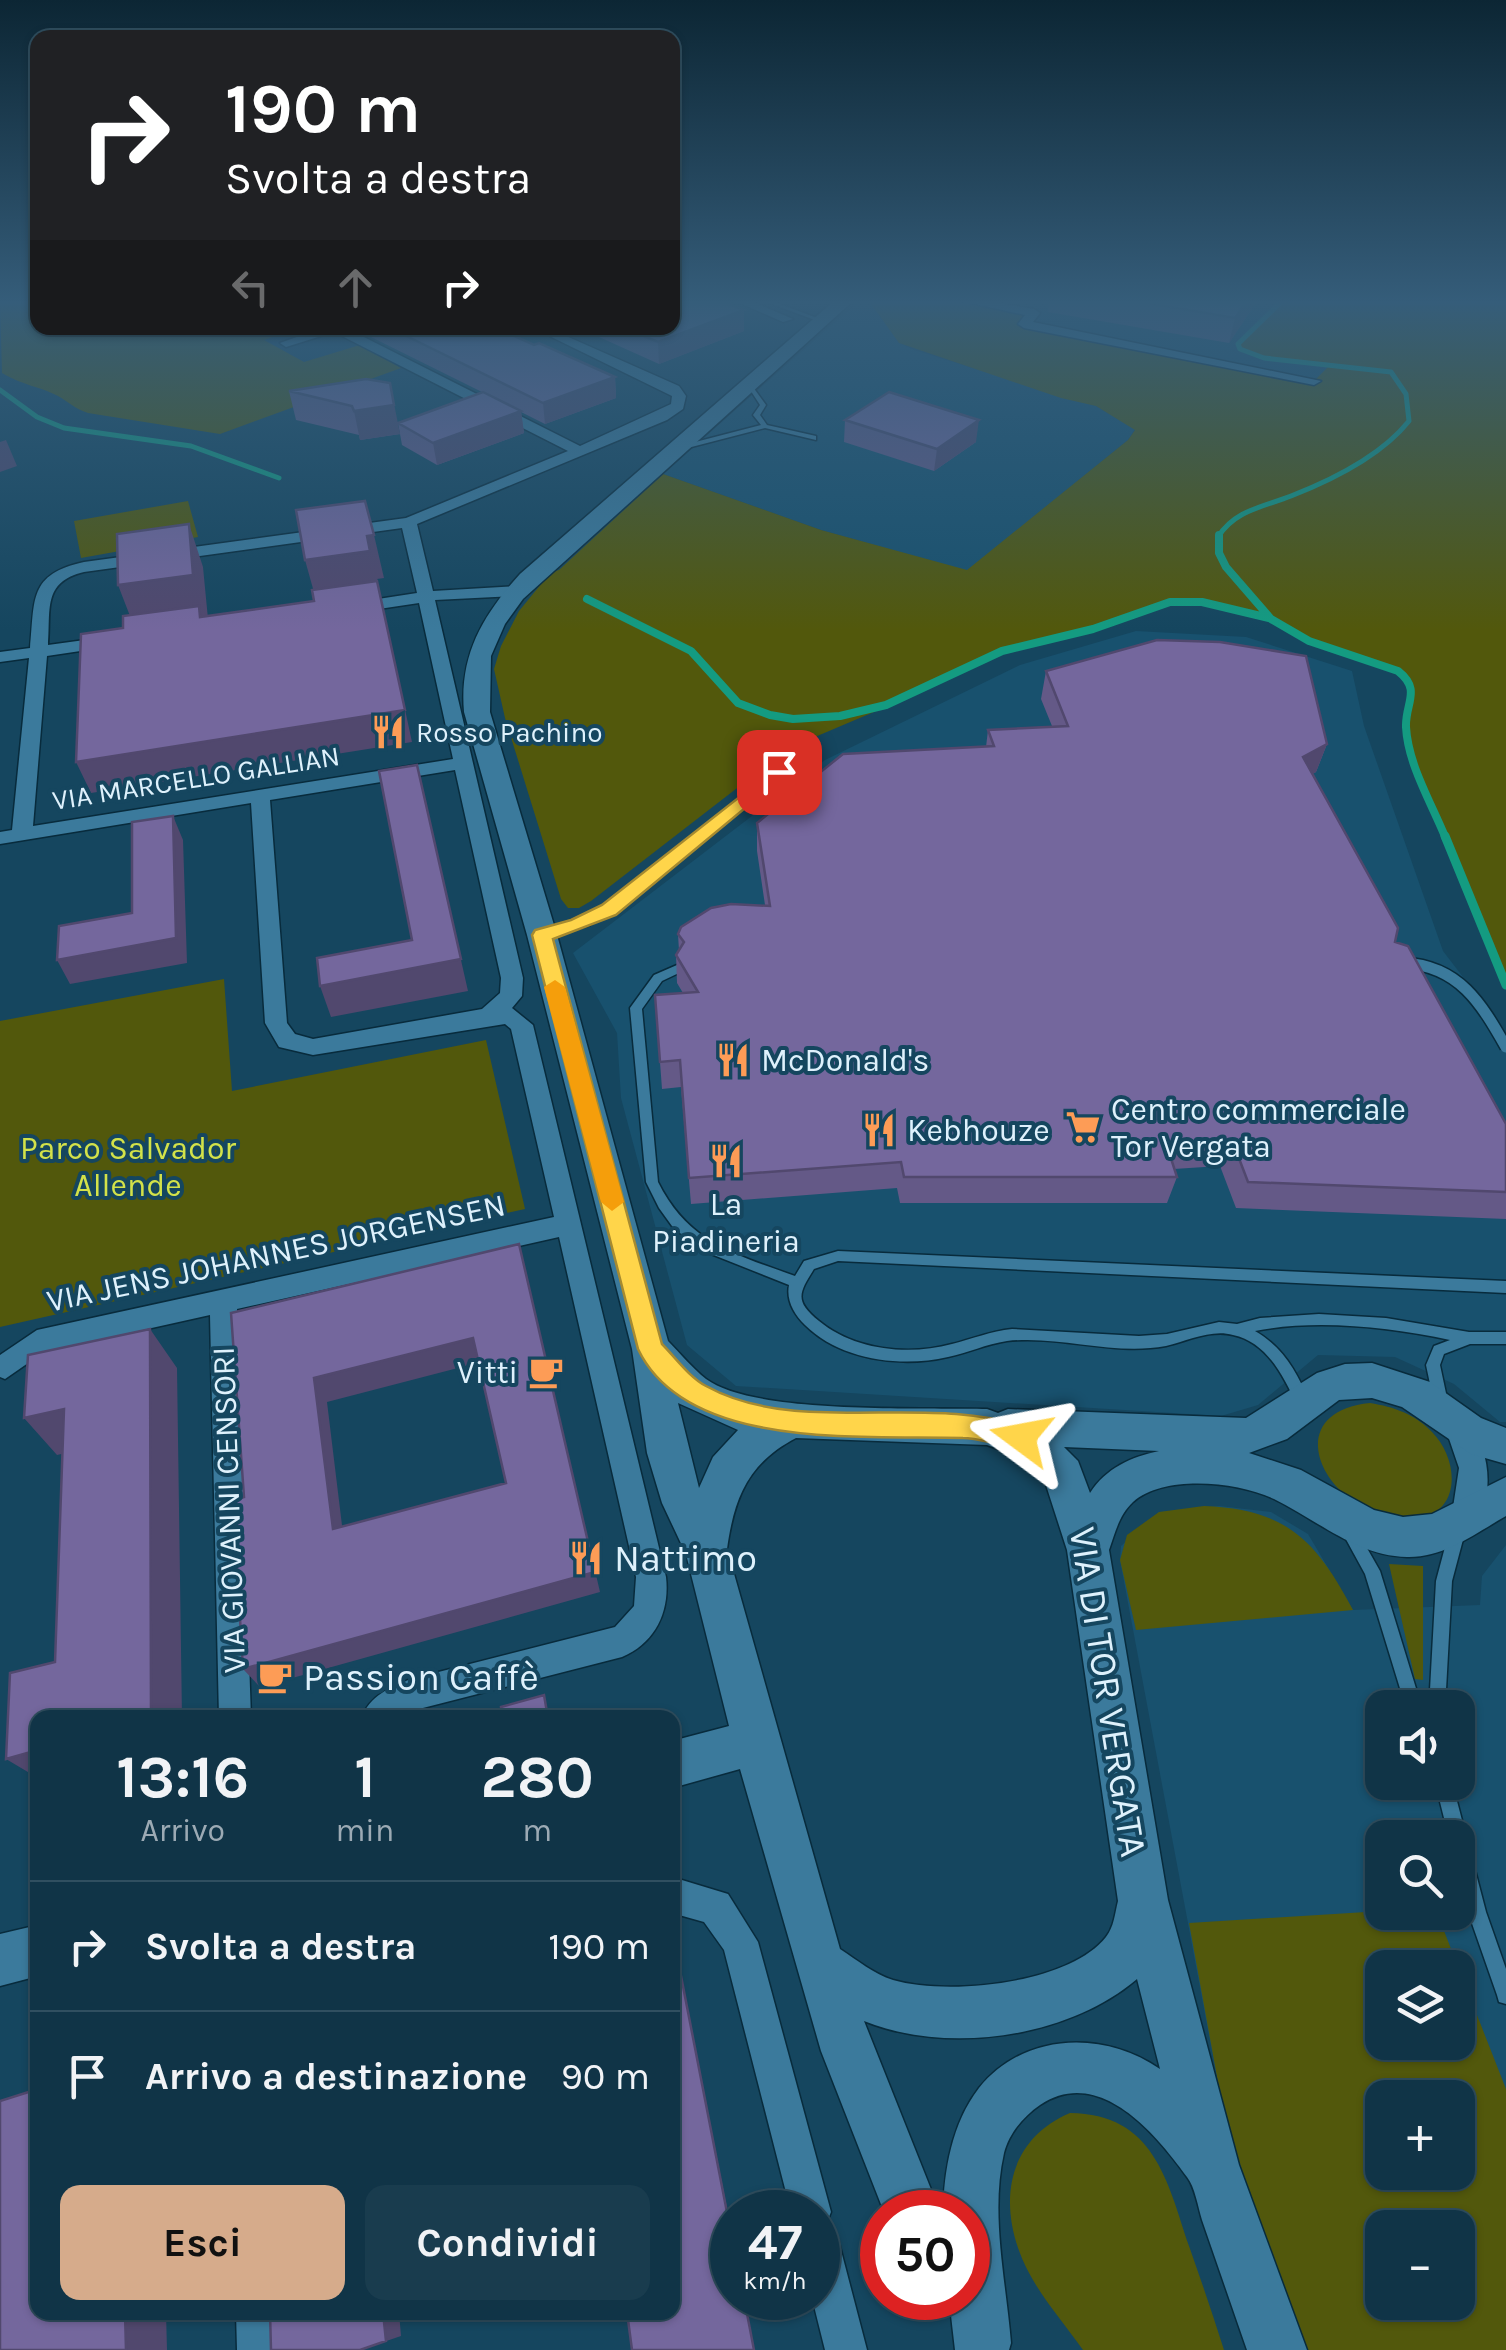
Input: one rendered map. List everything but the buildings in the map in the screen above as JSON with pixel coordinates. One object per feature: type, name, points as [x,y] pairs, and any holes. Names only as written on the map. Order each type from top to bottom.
[{"type":"main road","name":"VIA DI TOR VERGATA","points":[[721,411],[517,591],[490,628],[478,653],[475,698],[651,1349],[659,1408],[682,1505],[706,1549],[820,1966],[902,2190]]},
{"type":"main road","name":"VIA DI TOR VERGATA","points":[[651,1349],[680,1382],[706,1400],[736,1412],[792,1420],[986,1426],[1021,1437],[1054,1461],[1074,1497],[1088,1550],[1143,1900],[1211,2165],[1277,2350]]},
{"type":"main road","points":[[986,1426],[1232,1438],[1270,1428],[1302,1402],[1340,1382],[1374,1380],[1408,1391],[1478,1438],[1506,1446]]},
{"type":"main road","name":"VIA DI TOR VERGATA","points":[[706,1549],[710,1508],[720,1482],[753,1442],[792,1420]]},
{"type":"main road","points":[[1088,1550],[1105,1504],[1120,1487],[1143,1474],[1175,1468],[1263,1476],[1304,1494],[1336,1515],[1391,1536],[1421,1538],[1447,1531],[1467,1514],[1506,1496]]},
{"type":"main road","points":[[680,1763],[758,1741]]},
{"type":"main road","name":"VIA DI TOR VERGATA","points":[[820,1966],[868,1996],[902,2008],[945,2012],[1042,2000],[1074,1990],[1119,1961],[1135,1938],[1143,1900]]},
{"type":"main road","points":[[0,1960],[30,1952]]},
{"type":"main road","points":[[975,2330],[976,2154],[990,2118],[1015,2087],[1031,2076],[1060,2068],[1079,2066],[1114,2074],[1149,2094],[1211,2165]]},
{"type":"street","points":[[499,411],[577,450]]},
{"type":"street","points":[[22,834],[45,587],[62,572],[152,556],[409,522],[671,411]]},
{"type":"street","points":[[260,796],[276,1023],[286,1041],[313,1047],[488,1017],[505,1003],[514,989],[409,522]]},
{"type":"street","points":[[328,611],[427,596],[517,591]]},
{"type":"street","points":[[0,656],[134,639]]},
{"type":"street","name":"VIA MARCELLO GALLIAN","points":[[0,838],[461,764]]},
{"type":"street","points":[[488,1017],[521,1030],[566,1033]]},
{"type":"street","points":[[386,1710],[411,1695],[600,1649],[635,1632],[651,1607],[651,1577],[521,1030]]},
{"type":"street","name":"VIA JENS JOHANNES JORGENSEN","points":[[5,1368],[37,1342],[570,1224]]},
{"type":"street","name":"VIA GIOVANNI CENSORI","points":[[223,1302],[235,1710]]},
{"type":"street","points":[[1456,1420],[1468,1442],[1476,1480],[1467,1514]]},
{"type":"street","points":[[686,1898],[715,1907],[740,1942],[805,2190]]},
{"type":"street","points":[[257,2320],[258,2350]]},
{"type":"street","points":[[838,2320],[846,2350]]},
{"type":"lane","points":[[759,411],[756,415],[765,426]]},
{"type":"lane","points":[[676,450],[765,426],[813,438]]},
{"type":"lane","points":[[542,935],[592,919],[617,904],[806,750]]},
{"type":"lane","points":[[1406,979],[1393,963],[1432,964],[1457,975],[1506,1047]]},
{"type":"lane","points":[[676,969],[658,978],[636,1008],[652,1182],[664,1208],[692,1239],[796,1282]]},
{"type":"lane","points":[[1506,1286],[838,1256],[808,1265],[796,1282],[796,1305],[823,1333],[854,1347],[895,1355],[947,1352],[1011,1335],[1152,1342],[1278,1320],[1506,1338]]},
{"type":"lane","points":[[1238,1330],[1280,1358],[1291,1373],[1302,1402]]},
{"type":"lane","points":[[1456,1420],[1434,1384],[1433,1366],[1439,1350],[1469,1338]]},
{"type":"lane","points":[[1438,1690],[1444,1581],[1450,1550],[1467,1514]]},
{"type":"lane","points":[[1336,1515],[1356,1538],[1372,1571],[1408,1690]]},
{"type":"lane","points":[[1448,1800],[1477,1912],[1506,1995]]},
{"type":"shaded area","points":[[735,411],[1104,411],[1135,429],[1128,440],[967,571],[821,530],[663,474]]},
{"type":"shaded area","points":[[1136,631],[1246,637],[1352,671],[1364,726],[1443,951],[1506,1033],[1506,1422],[1500,1422],[1454,1384],[1395,1357],[1318,1355],[1258,1405],[1221,1416],[736,1386],[687,1345],[621,1098],[617,1033],[573,953],[825,760],[1020,665]]},
{"type":"shaded area","points":[[1219,1506],[1271,1512],[1308,1534],[1353,1610],[1480,1605],[1482,1576],[1506,1545],[1506,2350],[1307,2350],[1226,2126],[1120,1560],[1121,1546],[1159,1512]]},
{"type":"green space","points":[[83,411],[284,411],[220,434]]},
{"type":"green space","points":[[1104,411],[1506,411],[1506,985],[1420,781],[1406,735],[1414,694],[1411,683],[1398,671],[1309,641],[1271,619],[1181,601],[979,660],[928,689],[789,748],[591,901],[579,908],[568,908],[561,899],[505,718],[494,669],[519,611],[551,572],[559,570],[663,474],[821,530],[967,570],[1128,440],[1135,430]]},
{"type":"green space","points":[[188,501],[198,537],[81,558],[74,521]]},
{"type":"green space","name":"Parco Salvador Allende","points":[[224,979],[232,1091],[486,1040],[525,1209],[0,1327],[0,1021]]},
{"type":"green space","points":[[1370,1403],[1411,1416],[1441,1444],[1448,1457],[1451,1485],[1441,1508],[1413,1518],[1383,1515],[1357,1504],[1336,1486],[1323,1466],[1318,1445],[1323,1426],[1340,1411]]},
{"type":"green space","points":[[1204,1506],[1257,1514],[1295,1533],[1326,1565],[1353,1610],[1136,1630],[1120,1560],[1127,1535],[1159,1512]]},
{"type":"green space","points":[[1389,1564],[1423,1566],[1423,1680],[1415,1679]]},
{"type":"green space","points":[[1365,1912],[1365,1930],[1444,1930],[1452,1950],[1365,1950],[1365,2060],[1475,2060],[1475,2010],[1506,2089],[1506,2350],[1307,2350],[1226,2126],[1189,1923]]},
{"type":"green space","points":[[1070,2113],[1098,2116],[1121,2125],[1153,2155],[1173,2198],[1224,2350],[1083,2350],[1037,2287],[1016,2242],[1011,2220],[1013,2177],[1032,2140]]},
{"type":"waterway","points":[[28,411],[64,428],[191,446],[279,478]]},
{"type":"waterway","points":[[1219,536],[1241,515],[1307,490],[1355,466],[1398,434],[1409,421],[1408,411]]},
{"type":"waterway","points":[[1219,536],[1219,553],[1226,567],[1271,619],[1309,641],[1398,671],[1405,678],[1411,691],[1406,718],[1411,756],[1446,839]]},
{"type":"waterway","points":[[587,599],[691,651],[738,703],[793,719],[840,716],[886,705],[1002,651],[1093,629],[1170,602],[1202,602],[1269,618]]},
{"type":"waterway","points":[[1445,836],[1506,985]]},
{"type":"slow traffic","points":[[555,987],[612,1202]]},
{"type":"place","name":"Rosso Pachino","points":[[388,732]]},
{"type":"place","name":"McDonald's","points":[[733,1060]]},
{"type":"place","name":"Centro commerciale Tor Vergata","points":[[1083,1127]]},
{"type":"place","name":"Kebhouze","points":[[879,1130]]},
{"type":"place","name":"La Piadineria","points":[[726,1161]]},
{"type":"place","name":"Vitti","points":[[546,1372]]},
{"type":"place","name":"Nattimo","points":[[586,1558]]},
{"type":"place","name":"Passion Caffè","points":[[275,1677]]},
{"type":"route","points":[[779,772],[609,910],[578,925],[542,935],[651,1349],[693,1392],[736,1412],[771,1419],[986,1426],[1021,1437]]}]
